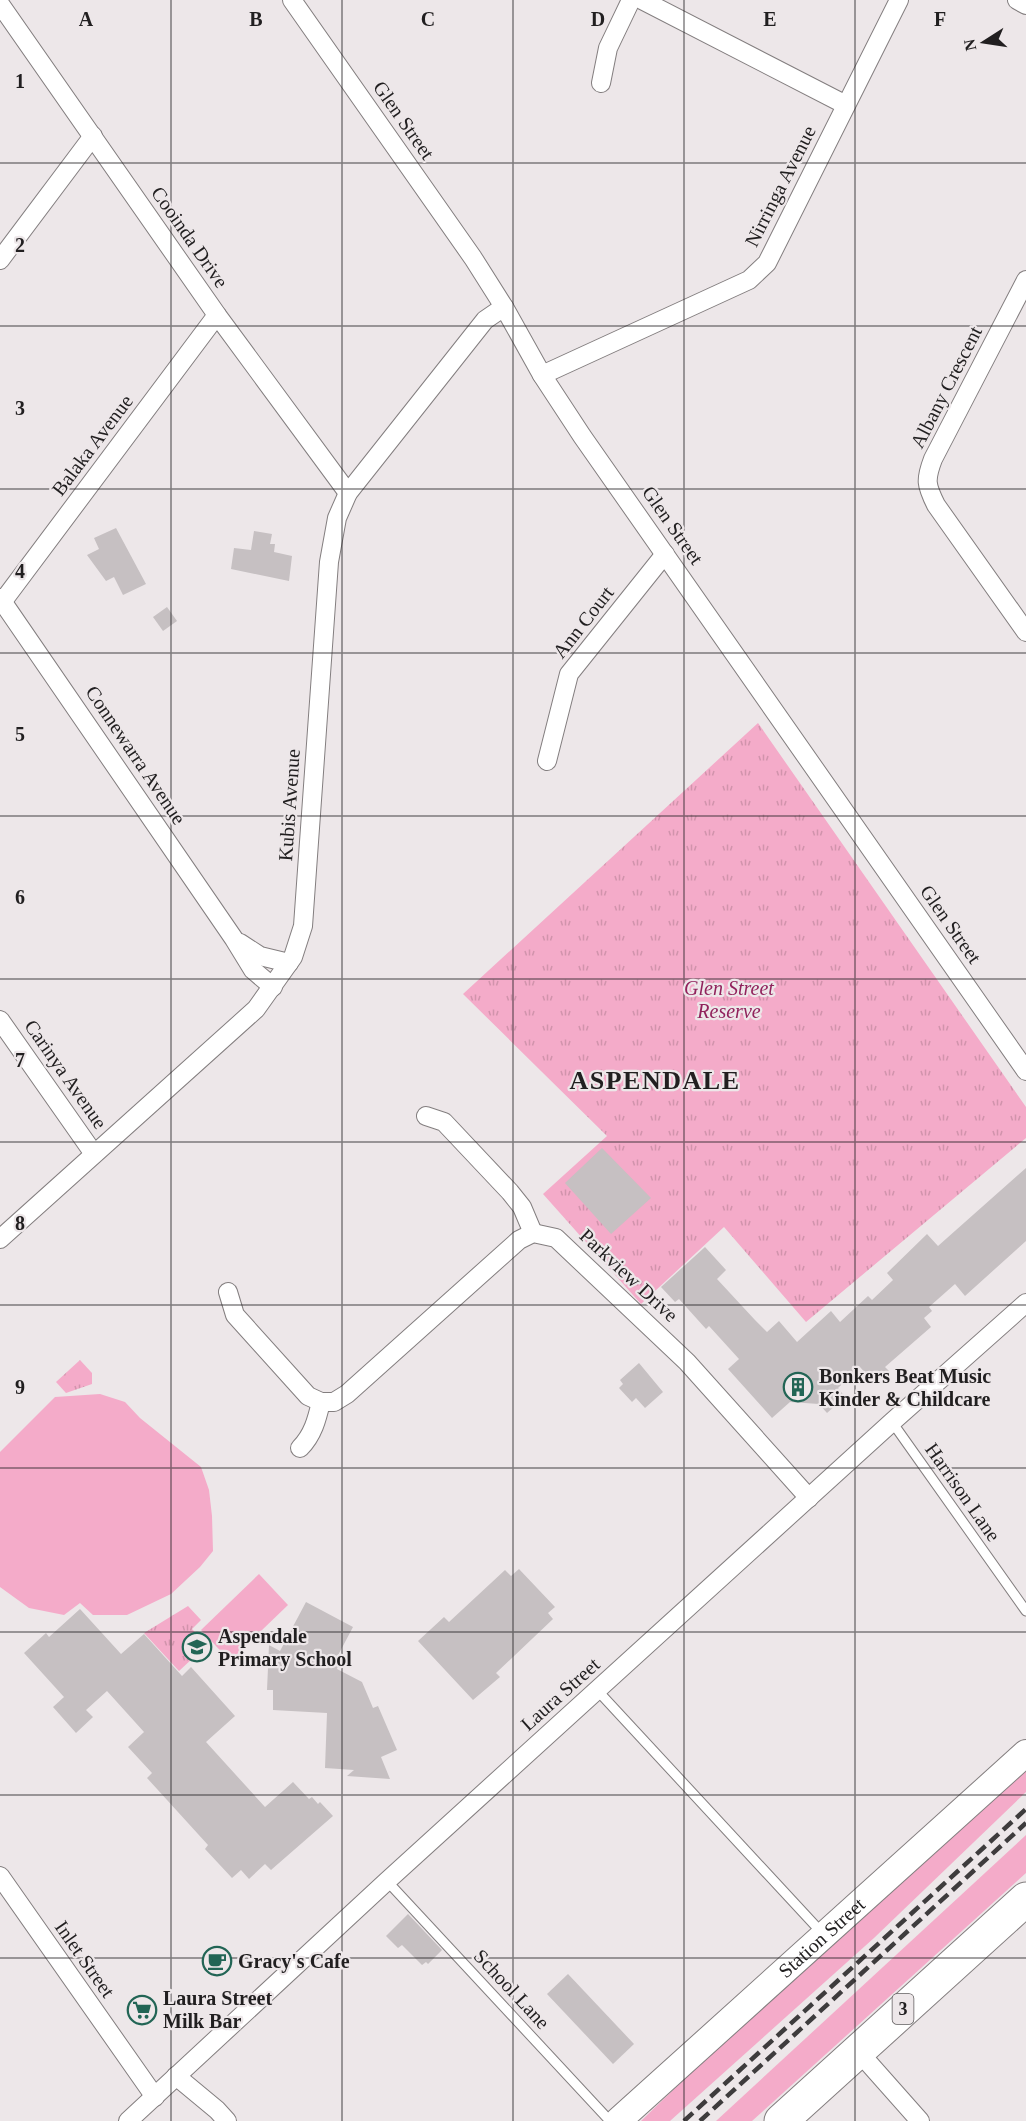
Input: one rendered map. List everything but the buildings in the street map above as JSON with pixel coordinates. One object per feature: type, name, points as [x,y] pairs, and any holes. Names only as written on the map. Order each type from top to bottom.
[{"type":"highway","name":"3","points":[[781,2121],[1026,1899]]},
{"type":"street","name":"Glen Street","points":[[292,0],[437,206],[504,308],[542,375],[1026,1071]]},
{"type":"street","points":[[601,83],[608,48],[631,0]]},
{"type":"street","points":[[642,0],[846,105]]},
{"type":"street","name":"Nirringa Avenue","points":[[542,375],[749,280],[759,272],[767,262],[899,0]]},
{"type":"street","points":[[1017,0],[1026,5]]},
{"type":"street","name":"Cooinda Drive","points":[[0,4],[217,315],[348,493]]},
{"type":"street","points":[[0,260],[93,136]]},
{"type":"street","name":"Albany Crescent","points":[[1026,280],[933,459],[927,476],[928,489],[936,505],[1026,632]]},
{"type":"street","name":"Kubis Avenue","points":[[0,1239],[256,1009],[293,957],[303,926],[329,562],[337,518],[348,493],[485,320],[504,308]]},
{"type":"street","name":"Balaka Avenue","points":[[1,599],[217,315]]},
{"type":"street","name":"Ann Court","points":[[547,761],[569,674],[665,554]]},
{"type":"street","name":"Connewarra Avenue","points":[[1,599],[253,970],[273,987]]},
{"type":"street","name":"Connewarra Avenue","points":[[234,939],[260,956],[289,963]]},
{"type":"street","name":"Carinya Avenue","points":[[0,1020],[94,1155]]},
{"type":"street","points":[[228,1292],[235,1315],[308,1396],[321,1402],[334,1402],[347,1394],[519,1240],[533,1233],[522,1207],[510,1192],[444,1122],[426,1116]]},
{"type":"street","name":"Parkview Drive","points":[[533,1233],[556,1238],[672,1348],[809,1498]]},
{"type":"street","name":"Laura Street","points":[[128,2121],[387,1881],[1026,1303]]},
{"type":"street","points":[[300,1448],[308,1441],[321,1402]]},
{"type":"street","name":"Station Street","points":[[618,2121],[1026,1753]]},
{"type":"street","name":"Inlet Street","points":[[0,1876],[155,2097]]},
{"type":"street","points":[[858,2051],[920,2121]]},
{"type":"street","points":[[181,2071],[222,2115]]},
{"type":"lane","name":"Harrison Lane","points":[[892,1422],[1026,1611]]},
{"type":"lane","points":[[597,1690],[825,1936]]},
{"type":"lane","name":"School Lane","points":[[387,1881],[610,2121]]},
{"type":"green space","name":"Glen Street Reserve","points":[[758,723],[1026,1107],[1026,1138],[806,1322],[724,1227],[641,1304],[543,1194],[607,1136],[463,994]]},
{"type":"green space","points":[[80,1360],[92,1373],[92,1384],[66,1393],[56,1382]]},
{"type":"green space","points":[[100,1394],[125,1402],[140,1418],[201,1467],[209,1490],[213,1551],[200,1567],[171,1594],[127,1615],[93,1615],[80,1603],[64,1615],[29,1608],[0,1587],[0,1452],[55,1397]]},
{"type":"green space","points":[[259,1574],[288,1605],[230,1661],[201,1630]]},
{"type":"green space","points":[[188,1606],[201,1620],[192,1629],[207,1645],[179,1671],[144,1633]]},
{"type":"green space","points":[[1026,1770],[1026,1792],[874,1938],[670,2121],[641,2121],[704,2060]]},
{"type":"green space","points":[[1026,1835],[1026,1873],[752,2121],[716,2121]]},
{"type":"railway","points":[[684,2121],[1026,1809]]},
{"type":"railway","points":[[700,2121],[1026,1823]]},
{"type":"place","name":"Bonkers Beat Music Kinder & Childcare","points":[[798,1387]]},
{"type":"place","name":"Aspendale Primary School","points":[[197,1647]]},
{"type":"place","name":"Gracy's Cafe","points":[[217,1961]]},
{"type":"place","name":"Laura Street Milk Bar","points":[[142,2010]]},
{"type":"district","name":"ASPENDALE","points":[[655,1080]]}]
